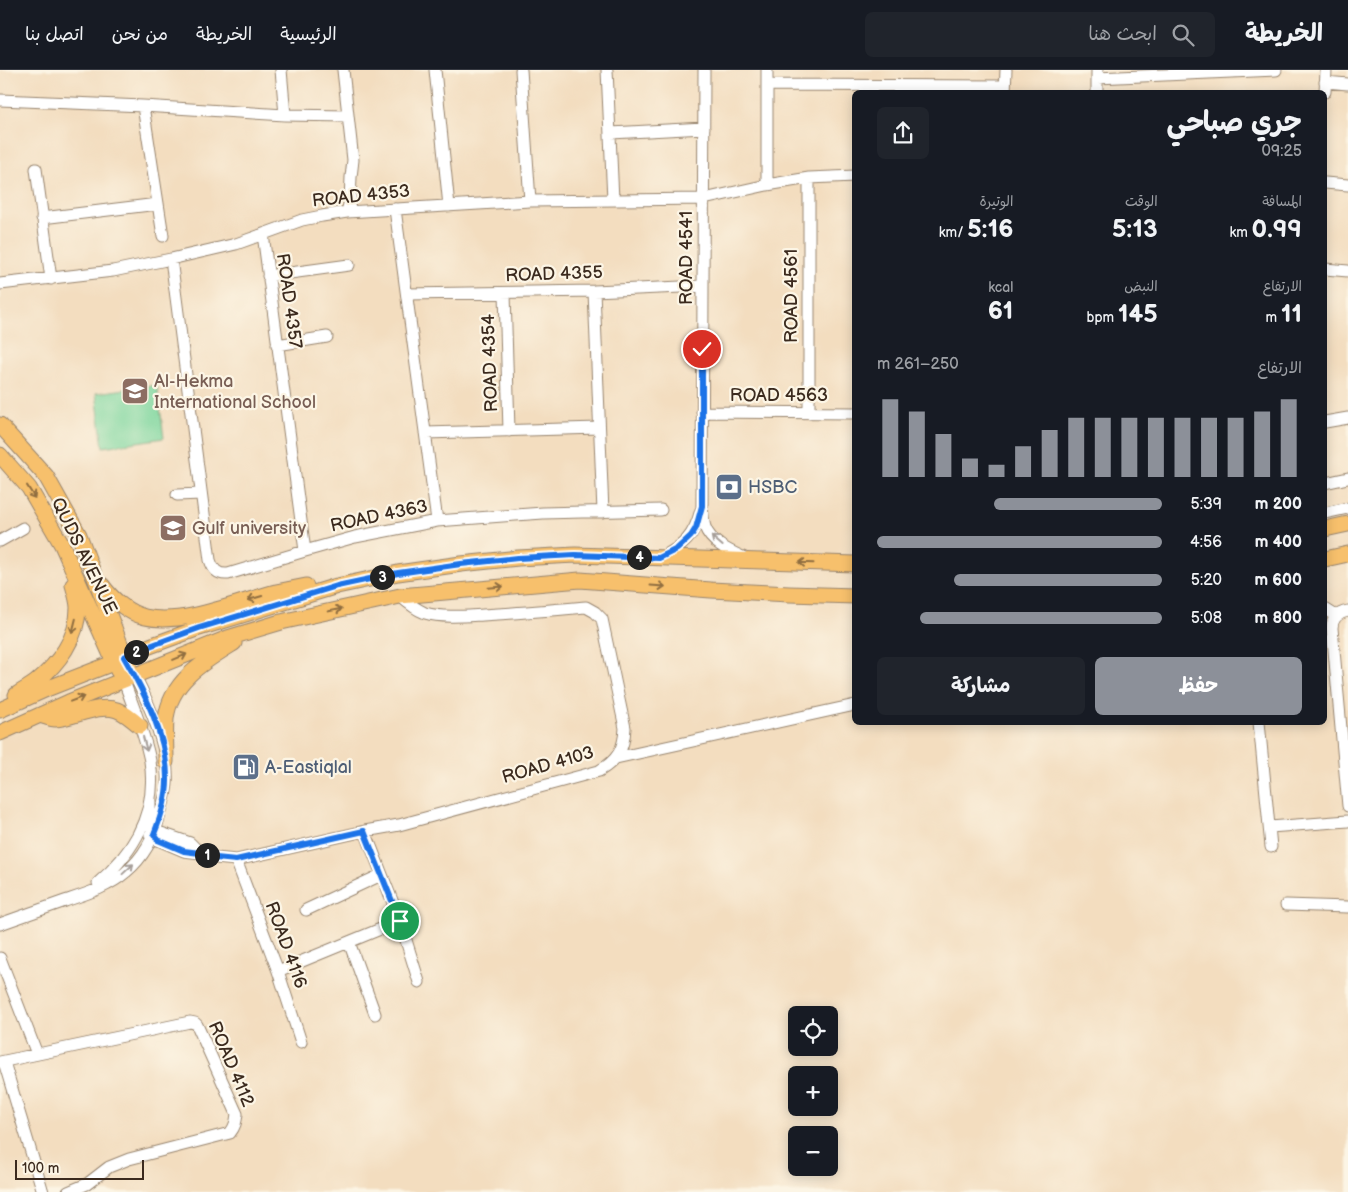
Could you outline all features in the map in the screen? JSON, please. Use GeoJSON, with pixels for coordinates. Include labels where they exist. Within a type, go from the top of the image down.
{"type":"FeatureCollection","features":[{"type":"Feature","properties":{"kind":"main road","name":"QUDS AVENUE"},"geometry":{"type":"LineString","coordinates":[[0,425],[46,476],[80,535],[95,576],[119,660]]}},
{"type":"Feature","properties":{"kind":"main road","name":"QUDS AVENUE"},"geometry":{"type":"LineString","coordinates":[[0,455],[29,488],[62,545],[80,585],[129,678]]}},
{"type":"Feature","properties":{"kind":"main road"},"geometry":{"type":"LineString","coordinates":[[1327,529],[1348,524]]}},
{"type":"Feature","properties":{"kind":"main road"},"geometry":{"type":"LineString","coordinates":[[1,709],[17,694],[50,669],[64,652],[74,630],[78,608],[62,545]]}},
{"type":"Feature","properties":{"kind":"main road"},"geometry":{"type":"LineString","coordinates":[[1327,559],[1348,554]]}},
{"type":"Feature","properties":{"kind":"main road"},"geometry":{"type":"LineString","coordinates":[[1,709],[147,647],[199,628],[337,586],[398,573],[518,558],[575,555],[852,564]]}},
{"type":"Feature","properties":{"kind":"main road"},"geometry":{"type":"LineString","coordinates":[[95,576],[116,601],[133,612],[143,616],[165,619],[196,614],[276,592],[316,584],[337,586]]}},
{"type":"Feature","properties":{"kind":"main road"},"geometry":{"type":"LineString","coordinates":[[0,734],[40,715],[206,646],[252,630],[400,596],[580,580],[711,590],[852,596]]}},
{"type":"Feature","properties":{"kind":"main road"},"geometry":{"type":"LineString","coordinates":[[166,762],[166,717],[175,694],[182,683],[198,666],[252,630]]}},
{"type":"Feature","properties":{"kind":"main road"},"geometry":{"type":"LineString","coordinates":[[40,715],[54,720],[83,712],[110,709],[118,710],[140,726]]}},
{"type":"Feature","properties":{"kind":"street"},"geometry":{"type":"LineString","coordinates":[[281,70],[285,115]]}},
{"type":"Feature","properties":{"kind":"street"},"geometry":{"type":"LineString","coordinates":[[343,70],[353,160],[350,201],[347,212]]}},
{"type":"Feature","properties":{"kind":"street"},"geometry":{"type":"LineString","coordinates":[[435,70],[449,206]]}},
{"type":"Feature","properties":{"kind":"street"},"geometry":{"type":"LineString","coordinates":[[521,70],[530,201]]}},
{"type":"Feature","properties":{"kind":"street"},"geometry":{"type":"LineString","coordinates":[[607,70],[613,200]]}},
{"type":"Feature","properties":{"kind":"street","name":"ROAD 4541"},"geometry":{"type":"LineString","coordinates":[[702,506],[704,70]]}},
{"type":"Feature","properties":{"kind":"street"},"geometry":{"type":"LineString","coordinates":[[767,185],[768,70]]}},
{"type":"Feature","properties":{"kind":"street"},"geometry":{"type":"LineString","coordinates":[[768,85],[1005,89],[1006,70]]}},
{"type":"Feature","properties":{"kind":"street"},"geometry":{"type":"LineString","coordinates":[[1097,90],[1097,74],[1276,70]]}},
{"type":"Feature","properties":{"kind":"street"},"geometry":{"type":"LineString","coordinates":[[1326,70],[1325,87],[1348,84]]}},
{"type":"Feature","properties":{"kind":"street"},"geometry":{"type":"LineString","coordinates":[[0,100],[143,106],[285,115],[348,116]]}},
{"type":"Feature","properties":{"kind":"street"},"geometry":{"type":"LineString","coordinates":[[143,106],[163,236]]}},
{"type":"Feature","properties":{"kind":"street"},"geometry":{"type":"LineString","coordinates":[[610,133],[704,128]]}},
{"type":"Feature","properties":{"kind":"street"},"geometry":{"type":"LineString","coordinates":[[36,169],[50,279]]}},
{"type":"Feature","properties":{"kind":"street"},"geometry":{"type":"LineString","coordinates":[[704,199],[809,178],[852,176]]}},
{"type":"Feature","properties":{"kind":"street","name":"ROAD 4561"},"geometry":{"type":"LineString","coordinates":[[809,178],[809,413]]}},
{"type":"Feature","properties":{"kind":"street"},"geometry":{"type":"LineString","coordinates":[[1327,183],[1348,185]]}},
{"type":"Feature","properties":{"kind":"street","name":"ROAD 4353"},"geometry":{"type":"LineString","coordinates":[[0,284],[113,270],[171,259],[236,244],[302,220],[347,212],[530,201],[704,199]]}},
{"type":"Feature","properties":{"kind":"street"},"geometry":{"type":"LineString","coordinates":[[42,218],[158,204]]}},
{"type":"Feature","properties":{"kind":"street"},"geometry":{"type":"LineString","coordinates":[[395,209],[437,521]]}},
{"type":"Feature","properties":{"kind":"street","name":"ROAD 4357"},"geometry":{"type":"LineString","coordinates":[[263,234],[305,551]]}},
{"type":"Feature","properties":{"kind":"street","name":"ROAD 4363"},"geometry":{"type":"LineString","coordinates":[[171,259],[210,560],[216,572],[228,574],[355,537],[437,521],[543,513],[661,510]]}},
{"type":"Feature","properties":{"kind":"street"},"geometry":{"type":"LineString","coordinates":[[268,276],[349,265]]}},
{"type":"Feature","properties":{"kind":"street"},"geometry":{"type":"LineString","coordinates":[[1327,269],[1348,271]]}},
{"type":"Feature","properties":{"kind":"street","name":"ROAD 4355"},"geometry":{"type":"LineString","coordinates":[[407,294],[594,291],[703,286]]}},
{"type":"Feature","properties":{"kind":"street"},"geometry":{"type":"LineString","coordinates":[[594,291],[603,512]]}},
{"type":"Feature","properties":{"kind":"street","name":"ROAD 4354"},"geometry":{"type":"LineString","coordinates":[[505,293],[509,431]]}},
{"type":"Feature","properties":{"kind":"street"},"geometry":{"type":"LineString","coordinates":[[277,345],[327,337]]}},
{"type":"Feature","properties":{"kind":"street","name":"ROAD 4563"},"geometry":{"type":"LineString","coordinates":[[702,412],[852,413]]}},
{"type":"Feature","properties":{"kind":"street"},"geometry":{"type":"LineString","coordinates":[[1327,422],[1348,418]]}},
{"type":"Feature","properties":{"kind":"street","name":"ROAD 4354"},"geometry":{"type":"LineString","coordinates":[[425,433],[600,428]]}},
{"type":"Feature","properties":{"kind":"street"},"geometry":{"type":"LineString","coordinates":[[1327,478],[1348,478]]}},
{"type":"Feature","properties":{"kind":"street"},"geometry":{"type":"LineString","coordinates":[[1327,483],[1348,478]]}},
{"type":"Feature","properties":{"kind":"street"},"geometry":{"type":"LineString","coordinates":[[177,495],[201,494]]}},
{"type":"Feature","properties":{"kind":"street"},"geometry":{"type":"LineString","coordinates":[[659,558],[677,549],[691,536],[696,528],[702,506]]}},
{"type":"Feature","properties":{"kind":"street"},"geometry":{"type":"LineString","coordinates":[[702,506],[708,533],[720,544],[750,561]]}},
{"type":"Feature","properties":{"kind":"street"},"geometry":{"type":"LineString","coordinates":[[1327,508],[1343,509]]}},
{"type":"Feature","properties":{"kind":"street"},"geometry":{"type":"LineString","coordinates":[[1327,513],[1343,509]]}},
{"type":"Feature","properties":{"kind":"street"},"geometry":{"type":"LineString","coordinates":[[0,541],[23,528]]}},
{"type":"Feature","properties":{"kind":"street","name":"ROAD 4103"},"geometry":{"type":"LineString","coordinates":[[154,834],[161,833],[190,843],[200,853],[216,858],[236,860],[399,825],[599,771],[616,758],[622,749],[625,739],[625,728],[602,619],[595,612],[586,607],[494,614],[441,615],[419,610],[400,596]]}},
{"type":"Feature","properties":{"kind":"street"},"geometry":{"type":"LineString","coordinates":[[1327,610],[1336,616]]}},
{"type":"Feature","properties":{"kind":"street"},"geometry":{"type":"LineString","coordinates":[[1348,611],[1336,616],[1332,624],[1332,680],[1348,806]]}},
{"type":"Feature","properties":{"kind":"street"},"geometry":{"type":"LineString","coordinates":[[1332,680],[1348,671]]}},
{"type":"Feature","properties":{"kind":"street"},"geometry":{"type":"LineString","coordinates":[[129,678],[150,762],[152,778],[150,826],[154,834]]}},
{"type":"Feature","properties":{"kind":"street"},"geometry":{"type":"LineString","coordinates":[[0,924],[101,887],[126,872],[144,853],[154,834],[165,800],[167,782],[166,762],[158,732],[144,694],[129,678]]}},
{"type":"Feature","properties":{"kind":"street"},"geometry":{"type":"LineString","coordinates":[[616,758],[852,706]]}},
{"type":"Feature","properties":{"kind":"street"},"geometry":{"type":"LineString","coordinates":[[1259,725],[1271,846]]}},
{"type":"Feature","properties":{"kind":"street"},"geometry":{"type":"LineString","coordinates":[[86,894],[113,870],[135,842],[144,822],[150,798]]}},
{"type":"Feature","properties":{"kind":"street"},"geometry":{"type":"LineString","coordinates":[[1270,827],[1348,821]]}},
{"type":"Feature","properties":{"kind":"street"},"geometry":{"type":"LineString","coordinates":[[364,831],[400,921],[419,982]]}},
{"type":"Feature","properties":{"kind":"street"},"geometry":{"type":"LineString","coordinates":[[135,842],[154,834]]}},
{"type":"Feature","properties":{"kind":"street","name":"ROAD 4116"},"geometry":{"type":"LineString","coordinates":[[236,860],[278,971],[301,1042]]}},
{"type":"Feature","properties":{"kind":"street"},"geometry":{"type":"LineString","coordinates":[[306,910],[381,875]]}},
{"type":"Feature","properties":{"kind":"street"},"geometry":{"type":"LineString","coordinates":[[1286,905],[1348,907]]}},
{"type":"Feature","properties":{"kind":"street"},"geometry":{"type":"LineString","coordinates":[[278,971],[400,921]]}},
{"type":"Feature","properties":{"kind":"street"},"geometry":{"type":"LineString","coordinates":[[349,942],[375,1014]]}},
{"type":"Feature","properties":{"kind":"street"},"geometry":{"type":"LineString","coordinates":[[0,958],[37,1054]]}},
{"type":"Feature","properties":{"kind":"street","name":"ROAD 4112"},"geometry":{"type":"LineString","coordinates":[[2,1062],[194,1022],[197,1025],[237,1114],[234,1128],[230,1133],[129,1158],[109,1167],[88,1188]]}},
{"type":"Feature","properties":{"kind":"street"},"geometry":{"type":"LineString","coordinates":[[2,1062],[43,1192]]}},
{"type":"Feature","properties":{"kind":"street"},"geometry":{"type":"LineString","coordinates":[[68,1192],[88,1188]]}},
{"type":"Feature","properties":{"kind":"green space"},"geometry":{"type":"Polygon","coordinates":[[[157,385],[164,438],[103,447],[96,393],[157,385]]]}},
{"type":"Feature","properties":{"kind":"place","name":"Al-Hekma International School"},"geometry":{"type":"Point","coordinates":[135,391]}},
{"type":"Feature","properties":{"kind":"place","name":"HSBC"},"geometry":{"type":"Point","coordinates":[729,487]}},
{"type":"Feature","properties":{"kind":"place","name":"Gulf university"},"geometry":{"type":"Point","coordinates":[173,528]}},
{"type":"Feature","properties":{"kind":"place","name":"A-Eastiqlal"},"geometry":{"type":"Point","coordinates":[246,767]}},
{"type":"Feature","properties":{"kind":"route"},"geometry":{"type":"LineString","coordinates":[[400,921],[364,831],[236,860],[184,851],[158,840],[154,834],[165,800],[167,782],[166,762],[158,732],[144,694],[124,657],[199,628],[337,586],[398,573],[518,558],[575,555],[659,558],[677,549],[691,536],[696,528],[702,506],[702,349]]}}]}
